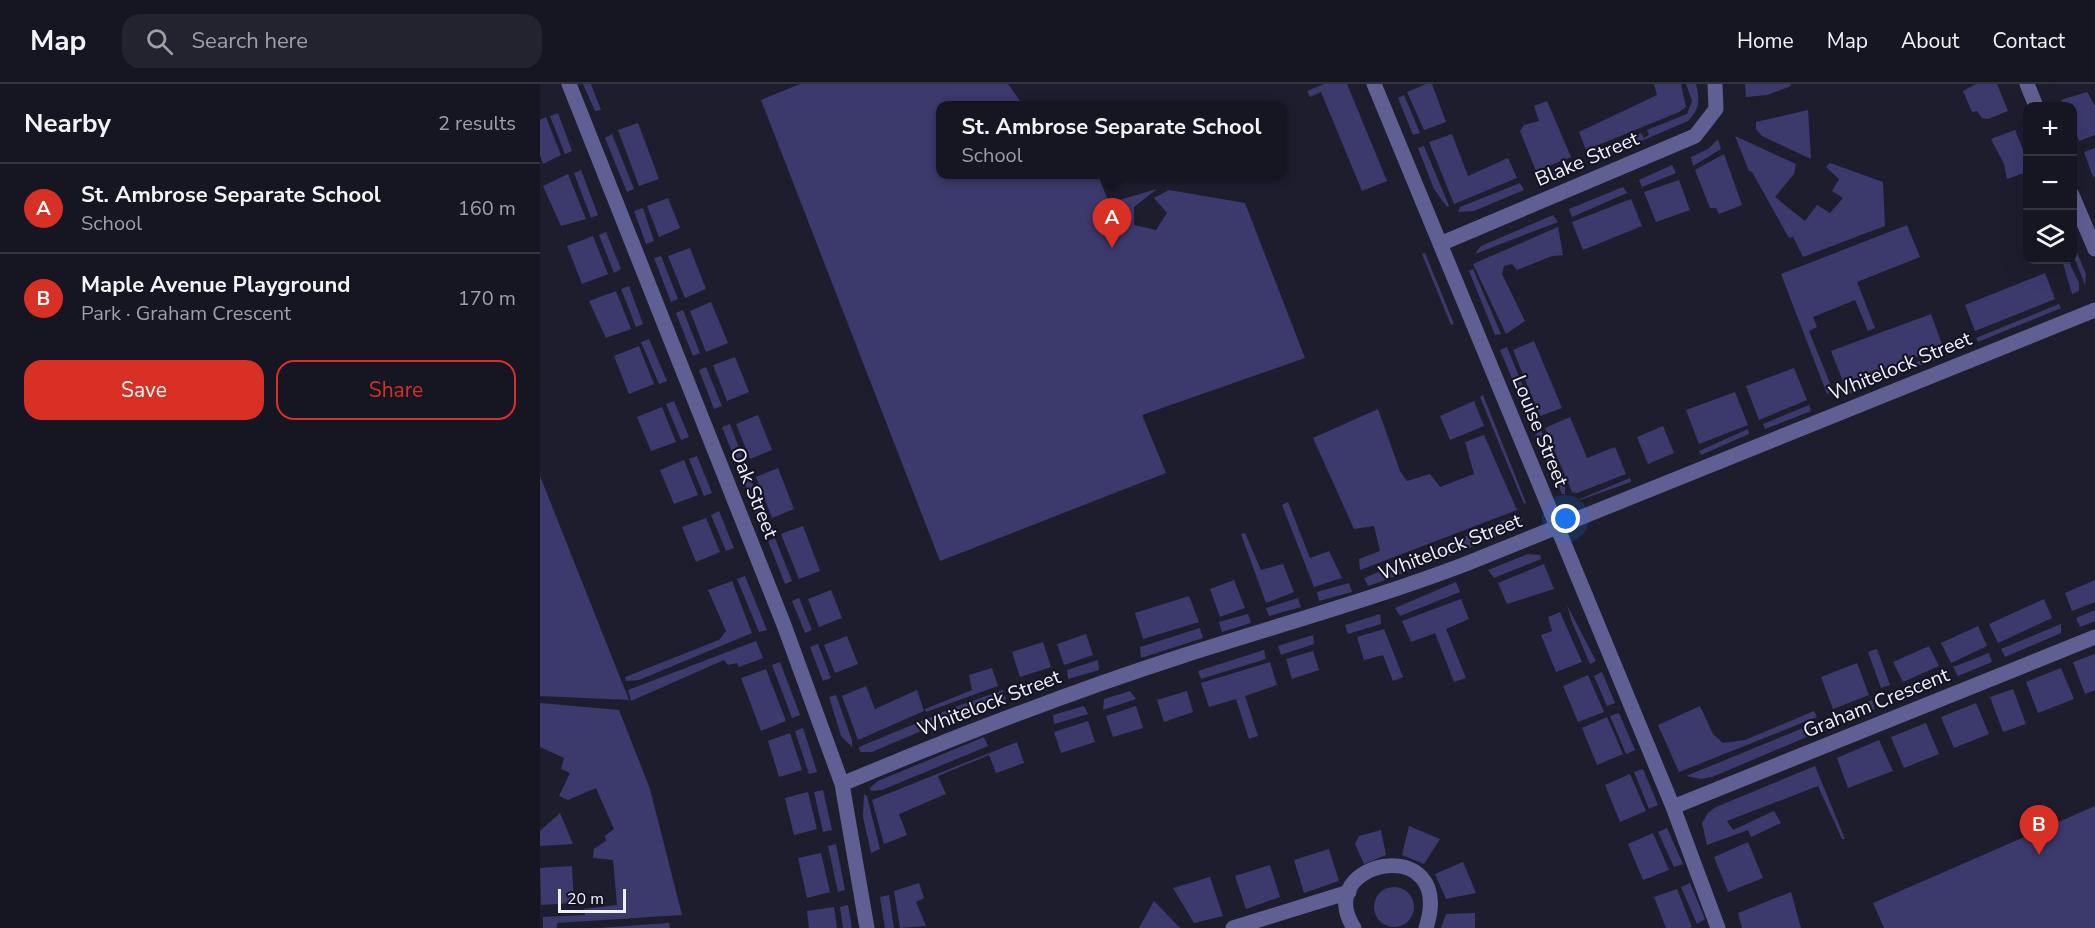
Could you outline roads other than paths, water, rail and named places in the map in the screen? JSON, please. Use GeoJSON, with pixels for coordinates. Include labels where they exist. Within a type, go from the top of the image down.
{"type":"FeatureCollection","features":[{"type":"Feature","properties":{"kind":"street","name":"Oak Street"},"geometry":{"type":"LineString","coordinates":[[569,84],[784,626],[842,784],[867,928]]}},
{"type":"Feature","properties":{"kind":"street","name":"Louise Street"},"geometry":{"type":"LineString","coordinates":[[1374,84],[1673,807],[1718,928]]}},
{"type":"Feature","properties":{"kind":"street","name":"Blake Street"},"geometry":{"type":"LineString","coordinates":[[1440,244],[1695,136],[1716,109],[1715,84]]}},
{"type":"Feature","properties":{"kind":"street"},"geometry":{"type":"LineString","coordinates":[[2027,84],[2034,102]]}},
{"type":"Feature","properties":{"kind":"street"},"geometry":{"type":"LineString","coordinates":[[2077,205],[2095,249]]}},
{"type":"Feature","properties":{"kind":"street","name":"Whitelock Street"},"geometry":{"type":"LineString","coordinates":[[842,784],[1020,711],[1182,656],[1381,596],[1557,528],[2095,309]]}},
{"type":"Feature","properties":{"kind":"street","name":"Graham Crescent"},"geometry":{"type":"LineString","coordinates":[[1673,807],[2095,637]]}},
{"type":"Feature","properties":{"kind":"street"},"geometry":{"type":"LineString","coordinates":[[1354,928],[1346,907],[1349,892],[1360,875],[1372,867],[1390,864],[1405,867],[1417,874],[1427,886],[1431,900],[1431,913],[1426,928]]}},
{"type":"Feature","properties":{"kind":"street"},"geometry":{"type":"LineString","coordinates":[[1233,928],[1349,892]]}},
{"type":"Feature","properties":{"kind":"place","name":"St. Ambrose Separate School"},"geometry":{"type":"Point","coordinates":[1112,248]}},
{"type":"Feature","properties":{"kind":"place","name":"Maple Avenue Playground"},"geometry":{"type":"Point","coordinates":[2039,855]}}]}
